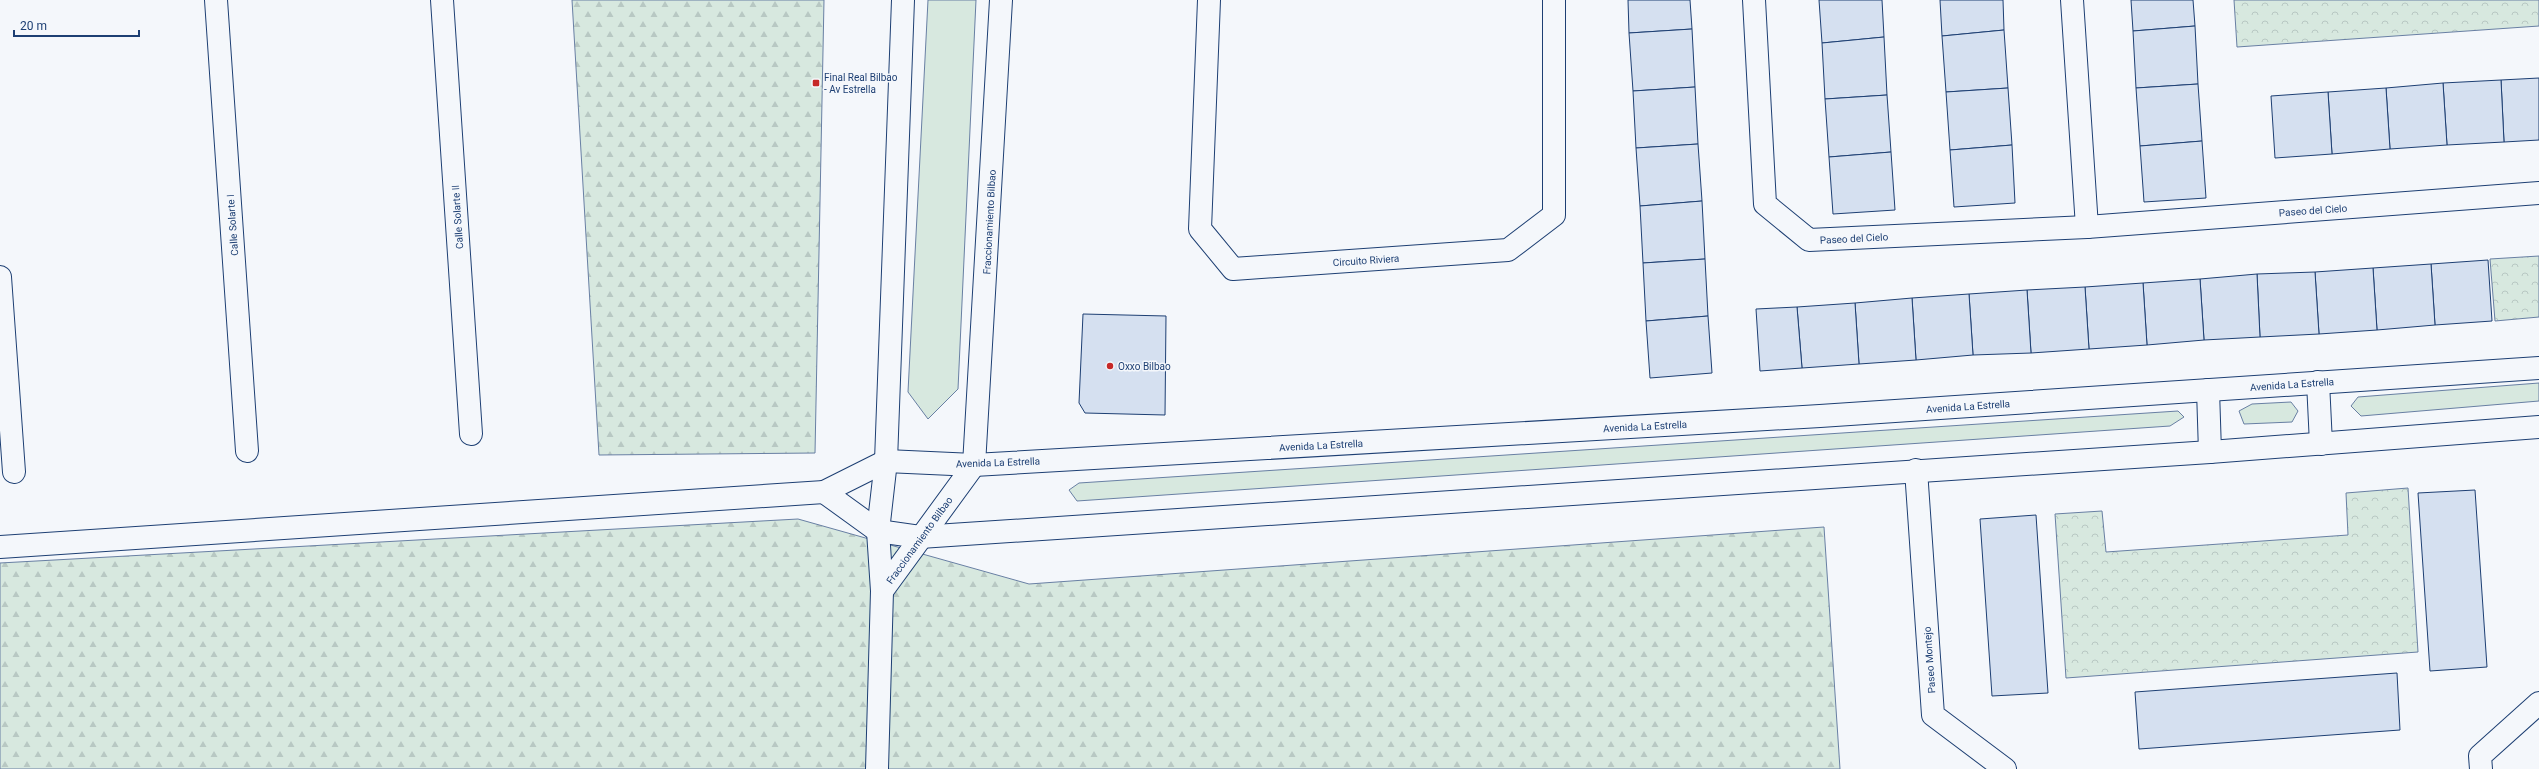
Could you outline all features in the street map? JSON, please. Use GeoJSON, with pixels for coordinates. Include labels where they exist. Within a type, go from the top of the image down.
{"type":"FeatureCollection","features":[{"type":"Feature","properties":{"kind":"street","name":"Calle Solarte I"},"geometry":{"type":"LineString","coordinates":[[216,0],[247,451]]}},
{"type":"Feature","properties":{"kind":"street","name":"Calle Solarte II"},"geometry":{"type":"LineString","coordinates":[[442,0],[471,434]]}},
{"type":"Feature","properties":{"kind":"street","name":"Fraccionamiento Bilbao"},"geometry":{"type":"LineString","coordinates":[[882,591],[878,531],[886,461],[903,0]]}},
{"type":"Feature","properties":{"kind":"street","name":"Fraccionamiento Bilbao"},"geometry":{"type":"LineString","coordinates":[[882,591],[974,465],[1001,0]]}},
{"type":"Feature","properties":{"kind":"street","name":"Circuito Riviera"},"geometry":{"type":"LineString","coordinates":[[1209,0],[1200,229],[1233,269],[1508,250],[1554,215],[1554,0]]}},
{"type":"Feature","properties":{"kind":"street","name":"Paseo del Cielo"},"geometry":{"type":"LineString","coordinates":[[1754,0],[1766,204],[1809,240],[2087,227],[2539,193]]}},
{"type":"Feature","properties":{"kind":"street"},"geometry":{"type":"LineString","coordinates":[[2072,0],[2087,227]]}},
{"type":"Feature","properties":{"kind":"street"},"geometry":{"type":"LineString","coordinates":[[0,277],[14,472]]}},
{"type":"Feature","properties":{"kind":"street","name":"Avenida La Estrella"},"geometry":{"type":"LineString","coordinates":[[824,492],[886,461],[974,465],[1812,417],[2539,368]]}},
{"type":"Feature","properties":{"kind":"street"},"geometry":{"type":"LineString","coordinates":[[2318,382],[2321,444]]}},
{"type":"Feature","properties":{"kind":"street"},"geometry":{"type":"LineString","coordinates":[[2208,390],[2210,452]]}},
{"type":"Feature","properties":{"kind":"street"},"geometry":{"type":"LineString","coordinates":[[0,547],[824,492],[878,531],[920,537],[1916,470],[2210,452],[2539,427]]}},
{"type":"Feature","properties":{"kind":"street","name":"Paseo Montejo"},"geometry":{"type":"LineString","coordinates":[[1916,470],[1933,715],[2005,769]]}},
{"type":"Feature","properties":{"kind":"street"},"geometry":{"type":"LineString","coordinates":[[877,769],[882,591]]}},
{"type":"Feature","properties":{"kind":"street"},"geometry":{"type":"LineString","coordinates":[[2481,769],[2480,756],[2539,703]]}},
{"type":"Feature","properties":{"kind":"green space"},"geometry":{"type":"Polygon","coordinates":[[[572,0],[824,0],[815,453],[599,455],[572,0]]]}},
{"type":"Feature","properties":{"kind":"green space"},"geometry":{"type":"Polygon","coordinates":[[[928,0],[976,0],[958,389],[928,419],[908,392],[928,0]]]}},
{"type":"Feature","properties":{"kind":"green space"},"geometry":{"type":"Polygon","coordinates":[[[2234,0],[2539,0],[2539,26],[2237,47],[2234,0]]]}},
{"type":"Feature","properties":{"kind":"green space"},"geometry":{"type":"Polygon","coordinates":[[[2539,256],[2539,317],[2495,321],[2490,259],[2539,256]]]}},
{"type":"Feature","properties":{"kind":"green space"},"geometry":{"type":"Polygon","coordinates":[[[2539,383],[2539,401],[2361,416],[2351,406],[2358,397],[2539,383]]]}},
{"type":"Feature","properties":{"kind":"green space"},"geometry":{"type":"Polygon","coordinates":[[[2291,402],[2298,411],[2292,422],[2244,424],[2239,411],[2252,404],[2291,402]]]}},
{"type":"Feature","properties":{"kind":"green space"},"geometry":{"type":"Polygon","coordinates":[[[2178,411],[2184,417],[2170,426],[1077,501],[1069,490],[1079,483],[2178,411]]]}},
{"type":"Feature","properties":{"kind":"green space"},"geometry":{"type":"Polygon","coordinates":[[[2408,488],[2418,652],[2066,678],[2055,514],[2102,511],[2106,552],[2348,535],[2346,493],[2408,488]]]}},
{"type":"Feature","properties":{"kind":"green space"},"geometry":{"type":"Polygon","coordinates":[[[798,519],[1029,584],[1824,527],[1840,769],[0,769],[0,563],[798,519]]]}},
{"type":"Feature","properties":{"kind":"building"},"geometry":{"type":"Polygon","coordinates":[[[1628,0],[1690,0],[1692,29],[1629,33],[1628,0]]]}},
{"type":"Feature","properties":{"kind":"building"},"geometry":{"type":"Polygon","coordinates":[[[1819,0],[1882,0],[1884,37],[1822,43],[1819,0]]]}},
{"type":"Feature","properties":{"kind":"building"},"geometry":{"type":"Polygon","coordinates":[[[1940,0],[2003,0],[2004,30],[1942,36],[1940,0]]]}},
{"type":"Feature","properties":{"kind":"building"},"geometry":{"type":"Polygon","coordinates":[[[2131,0],[2193,0],[2195,26],[2133,31],[2131,0]]]}},
{"type":"Feature","properties":{"kind":"building"},"geometry":{"type":"Polygon","coordinates":[[[2195,26],[2198,84],[2136,88],[2133,31],[2195,26]]]}},
{"type":"Feature","properties":{"kind":"building"},"geometry":{"type":"Polygon","coordinates":[[[1692,29],[1695,87],[1633,91],[1629,33],[1692,29]]]}},
{"type":"Feature","properties":{"kind":"building"},"geometry":{"type":"Polygon","coordinates":[[[2004,30],[2008,88],[1946,92],[1942,36],[2004,30]]]}},
{"type":"Feature","properties":{"kind":"building"},"geometry":{"type":"Polygon","coordinates":[[[1884,37],[1887,95],[1825,99],[1822,43],[1884,37]]]}},
{"type":"Feature","properties":{"kind":"building"},"geometry":{"type":"Polygon","coordinates":[[[2539,78],[2539,140],[2504,142],[2501,80],[2539,78]]]}},
{"type":"Feature","properties":{"kind":"building"},"geometry":{"type":"Polygon","coordinates":[[[2501,80],[2504,142],[2447,145],[2443,83],[2501,80]]]}},
{"type":"Feature","properties":{"kind":"building"},"geometry":{"type":"Polygon","coordinates":[[[2443,83],[2447,145],[2390,149],[2386,88],[2443,83]]]}},
{"type":"Feature","properties":{"kind":"building"},"geometry":{"type":"Polygon","coordinates":[[[2198,84],[2202,141],[2140,146],[2136,88],[2198,84]]]}},
{"type":"Feature","properties":{"kind":"building"},"geometry":{"type":"Polygon","coordinates":[[[1695,87],[1698,144],[1636,148],[1633,91],[1695,87]]]}},
{"type":"Feature","properties":{"kind":"building"},"geometry":{"type":"Polygon","coordinates":[[[2008,88],[2012,145],[1950,150],[1946,92],[2008,88]]]}},
{"type":"Feature","properties":{"kind":"building"},"geometry":{"type":"Polygon","coordinates":[[[2386,88],[2390,149],[2332,154],[2328,92],[2386,88]]]}},
{"type":"Feature","properties":{"kind":"building"},"geometry":{"type":"Polygon","coordinates":[[[2328,92],[2332,154],[2275,158],[2271,96],[2328,92]]]}},
{"type":"Feature","properties":{"kind":"building"},"geometry":{"type":"Polygon","coordinates":[[[1887,95],[1891,152],[1829,157],[1825,99],[1887,95]]]}},
{"type":"Feature","properties":{"kind":"building"},"geometry":{"type":"Polygon","coordinates":[[[2202,141],[2206,198],[2144,202],[2140,146],[2202,141]]]}},
{"type":"Feature","properties":{"kind":"building"},"geometry":{"type":"Polygon","coordinates":[[[1698,144],[1702,201],[1640,206],[1636,148],[1698,144]]]}},
{"type":"Feature","properties":{"kind":"building"},"geometry":{"type":"Polygon","coordinates":[[[2012,145],[2015,203],[1954,207],[1950,150],[2012,145]]]}},
{"type":"Feature","properties":{"kind":"building"},"geometry":{"type":"Polygon","coordinates":[[[1891,152],[1895,210],[1833,214],[1829,157],[1891,152]]]}},
{"type":"Feature","properties":{"kind":"building"},"geometry":{"type":"Polygon","coordinates":[[[1702,201],[1705,259],[1643,263],[1640,206],[1702,201]]]}},
{"type":"Feature","properties":{"kind":"building"},"geometry":{"type":"Polygon","coordinates":[[[1705,259],[1708,316],[1646,321],[1643,263],[1705,259]]]}},
{"type":"Feature","properties":{"kind":"building"},"geometry":{"type":"Polygon","coordinates":[[[2488,260],[2492,321],[2435,325],[2431,264],[2488,260]]]}},
{"type":"Feature","properties":{"kind":"building"},"geometry":{"type":"Polygon","coordinates":[[[2431,264],[2435,325],[2377,330],[2373,268],[2431,264]]]}},
{"type":"Feature","properties":{"kind":"building"},"geometry":{"type":"Polygon","coordinates":[[[2373,268],[2377,330],[2319,334],[2315,272],[2373,268]]]}},
{"type":"Feature","properties":{"kind":"building"},"geometry":{"type":"Polygon","coordinates":[[[2315,272],[2319,334],[2260,337],[2257,274],[2315,272]]]}},
{"type":"Feature","properties":{"kind":"building"},"geometry":{"type":"Polygon","coordinates":[[[2257,274],[2260,337],[2204,340],[2200,279],[2257,274]]]}},
{"type":"Feature","properties":{"kind":"building"},"geometry":{"type":"Polygon","coordinates":[[[2200,279],[2204,340],[2147,345],[2143,283],[2200,279]]]}},
{"type":"Feature","properties":{"kind":"building"},"geometry":{"type":"Polygon","coordinates":[[[2143,283],[2147,345],[2089,349],[2085,287],[2143,283]]]}},
{"type":"Feature","properties":{"kind":"building"},"geometry":{"type":"Polygon","coordinates":[[[2085,287],[2089,349],[2031,353],[2027,290],[2085,287]]]}},
{"type":"Feature","properties":{"kind":"building"},"geometry":{"type":"Polygon","coordinates":[[[2027,290],[2031,353],[1973,355],[1969,294],[2027,290]]]}},
{"type":"Feature","properties":{"kind":"building"},"geometry":{"type":"Polygon","coordinates":[[[1969,294],[1973,355],[1916,360],[1912,298],[1969,294]]]}},
{"type":"Feature","properties":{"kind":"building"},"geometry":{"type":"Polygon","coordinates":[[[1912,298],[1916,360],[1859,364],[1855,303],[1912,298]]]}},
{"type":"Feature","properties":{"kind":"building"},"geometry":{"type":"Polygon","coordinates":[[[1855,303],[1859,364],[1802,368],[1797,307],[1855,303]]]}},
{"type":"Feature","properties":{"kind":"building"},"geometry":{"type":"Polygon","coordinates":[[[1797,307],[1802,368],[1760,371],[1756,309],[1797,307]]]}},
{"type":"Feature","properties":{"kind":"building"},"geometry":{"type":"Polygon","coordinates":[[[1083,314],[1166,316],[1165,415],[1085,413],[1079,403],[1083,314]]]}},
{"type":"Feature","properties":{"kind":"building"},"geometry":{"type":"Polygon","coordinates":[[[1708,316],[1712,373],[1650,378],[1646,321],[1708,316]]]}},
{"type":"Feature","properties":{"kind":"building"},"geometry":{"type":"Polygon","coordinates":[[[2475,490],[2487,667],[2430,671],[2418,493],[2475,490]]]}},
{"type":"Feature","properties":{"kind":"building"},"geometry":{"type":"Polygon","coordinates":[[[2036,515],[2048,693],[1992,696],[1980,519],[2036,515]]]}},
{"type":"Feature","properties":{"kind":"building"},"geometry":{"type":"Polygon","coordinates":[[[2397,673],[2400,730],[2139,749],[2135,692],[2397,673]]]}},
{"type":"Feature","properties":{"kind":"place","name":"Final Real Bilbao - Av Estrella"},"geometry":{"type":"Point","coordinates":[816,83]}},
{"type":"Feature","properties":{"kind":"place","name":"Oxxo Bilbao"},"geometry":{"type":"Point","coordinates":[1110,366]}}]}
